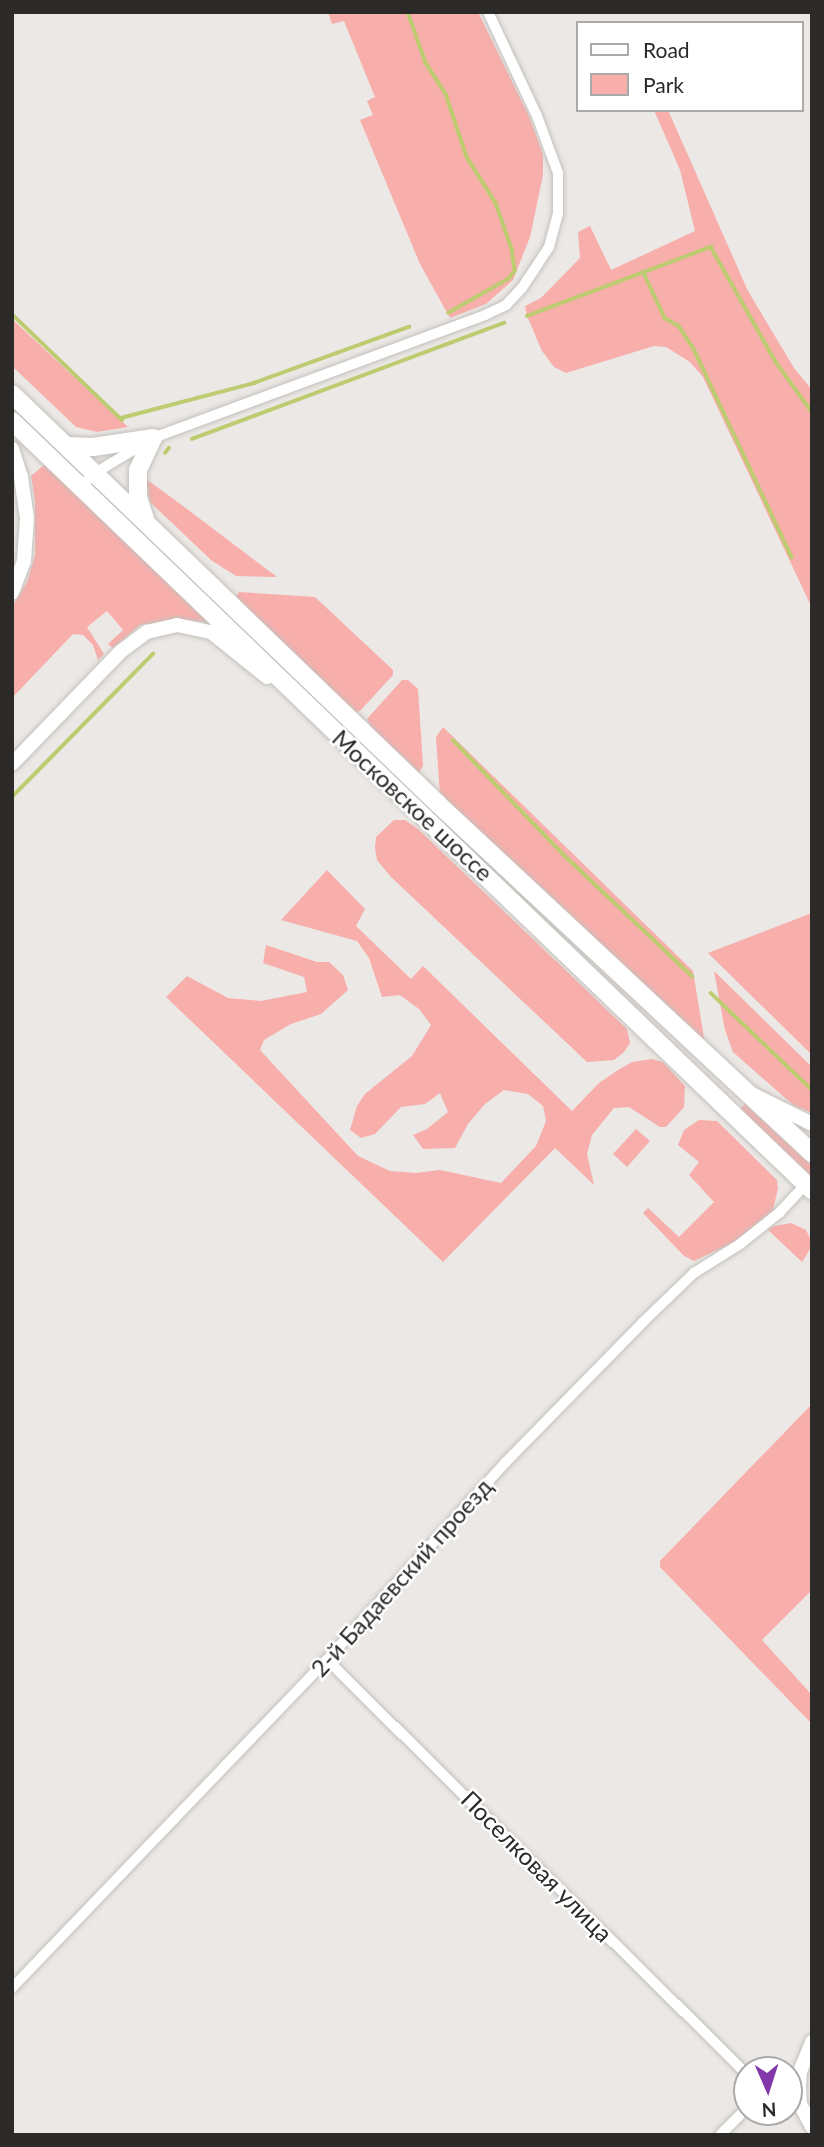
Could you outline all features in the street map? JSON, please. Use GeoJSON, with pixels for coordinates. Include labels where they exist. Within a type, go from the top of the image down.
{"type":"FeatureCollection","features":[{"type":"Feature","properties":{"kind":"highway","name":"Московское шоссе"},"geometry":{"type":"LineString","coordinates":[[12,394],[145,519],[437,803],[812,1153]]}},
{"type":"Feature","properties":{"kind":"highway","name":"Московское шоссе"},"geometry":{"type":"LineString","coordinates":[[12,421],[309,707],[502,888],[809,1187]]}},
{"type":"Feature","properties":{"kind":"highway"},"geometry":{"type":"LineString","coordinates":[[67,446],[93,447],[153,438]]}},
{"type":"Feature","properties":{"kind":"highway"},"geometry":{"type":"LineString","coordinates":[[145,519],[138,498],[138,470],[153,438]]}},
{"type":"Feature","properties":{"kind":"street"},"geometry":{"type":"LineString","coordinates":[[80,487],[95,473],[153,438],[485,315],[506,305],[522,288],[550,247],[558,214],[558,173],[537,116],[488,12]]}},
{"type":"Feature","properties":{"kind":"street"},"geometry":{"type":"LineString","coordinates":[[12,449],[21,477],[26,539],[24,561],[12,593]]}},
{"type":"Feature","properties":{"kind":"street"},"geometry":{"type":"LineString","coordinates":[[12,764],[127,646],[147,632],[161,628],[177,625],[211,632],[309,707]]}},
{"type":"Feature","properties":{"kind":"street"},"geometry":{"type":"LineString","coordinates":[[748,1094],[761,1097],[812,1124]]}},
{"type":"Feature","properties":{"kind":"street","name":"2-й Бадаевский проезд"},"geometry":{"type":"LineString","coordinates":[[12,1988],[327,1660],[506,1462],[643,1322],[694,1273],[740,1244],[809,1187]]}},
{"type":"Feature","properties":{"kind":"street","name":"Поселковая улица"},"geometry":{"type":"LineString","coordinates":[[327,1660],[733,2060]]}},
{"type":"Feature","properties":{"kind":"street"},"geometry":{"type":"LineString","coordinates":[[803,2059],[812,2042]]}},
{"type":"Feature","properties":{"kind":"street"},"geometry":{"type":"LineString","coordinates":[[803,2110],[812,2127]]}},
{"type":"Feature","properties":{"kind":"street"},"geometry":{"type":"LineString","coordinates":[[720,2135],[733,2122]]}},
{"type":"Feature","properties":{"kind":"green space"},"geometry":{"type":"Polygon","coordinates":[[[328,12],[478,12],[529,116],[543,154],[543,175],[530,237],[513,280],[486,304],[450,318],[420,264],[360,120],[373,115],[367,101],[375,97],[344,21],[332,24],[328,12]]]}},
{"type":"Feature","properties":{"kind":"green space"},"geometry":{"type":"Polygon","coordinates":[[[655,112],[669,112],[748,291],[794,368],[812,390],[812,608],[703,377],[690,362],[666,347],[654,346],[566,373],[554,367],[542,351],[527,316],[525,306],[541,298],[580,258],[578,232],[590,226],[611,270],[695,231],[680,170],[655,112]]]}},
{"type":"Feature","properties":{"kind":"green space"},"geometry":{"type":"Polygon","coordinates":[[[12,319],[128,427],[97,432],[76,427],[12,366],[12,319]]]}},
{"type":"Feature","properties":{"kind":"green space"},"geometry":{"type":"Polygon","coordinates":[[[45,464],[209,622],[177,619],[140,625],[113,648],[108,644],[123,630],[107,611],[87,627],[104,654],[98,660],[93,645],[83,635],[73,634],[12,698],[12,607],[27,582],[35,555],[35,501],[31,476],[45,464]]]}},
{"type":"Feature","properties":{"kind":"green space"},"geometry":{"type":"Polygon","coordinates":[[[146,479],[277,577],[236,576],[211,560],[150,502],[146,479]]]}},
{"type":"Feature","properties":{"kind":"green space"},"geometry":{"type":"Polygon","coordinates":[[[239,592],[315,597],[393,670],[393,675],[360,711],[351,713],[236,597],[239,592]]]}},
{"type":"Feature","properties":{"kind":"green space"},"geometry":{"type":"Polygon","coordinates":[[[402,680],[408,680],[418,689],[423,766],[419,772],[414,771],[372,728],[367,719],[402,680]]]}},
{"type":"Feature","properties":{"kind":"green space"},"geometry":{"type":"Polygon","coordinates":[[[443,727],[693,971],[704,1038],[701,1040],[440,796],[436,737],[443,727]]]}},
{"type":"Feature","properties":{"kind":"green space"},"geometry":{"type":"Polygon","coordinates":[[[394,820],[405,820],[418,829],[627,1029],[630,1043],[624,1052],[614,1060],[587,1062],[390,876],[377,860],[375,848],[376,837],[394,820]]]}},
{"type":"Feature","properties":{"kind":"green space"},"geometry":{"type":"Polygon","coordinates":[[[327,870],[365,909],[356,926],[411,979],[423,966],[572,1111],[599,1083],[618,1070],[632,1062],[652,1059],[663,1062],[685,1086],[684,1107],[666,1127],[660,1127],[629,1107],[614,1108],[592,1135],[587,1154],[594,1185],[555,1148],[443,1262],[166,997],[187,976],[228,998],[261,1001],[307,992],[304,977],[263,963],[266,945],[317,962],[329,962],[343,975],[348,990],[321,1014],[291,1024],[264,1040],[260,1050],[358,1156],[390,1171],[416,1173],[440,1170],[501,1183],[536,1146],[546,1121],[543,1106],[528,1094],[504,1090],[485,1104],[468,1124],[455,1148],[423,1149],[413,1135],[427,1129],[448,1112],[440,1093],[425,1104],[401,1107],[375,1134],[361,1138],[350,1130],[357,1106],[365,1094],[412,1056],[431,1025],[419,1009],[400,995],[382,997],[369,958],[357,941],[281,920],[327,870]]]}},
{"type":"Feature","properties":{"kind":"green space"},"geometry":{"type":"Polygon","coordinates":[[[812,913],[812,1055],[708,953],[812,913]]]}},
{"type":"Feature","properties":{"kind":"green space"},"geometry":{"type":"Polygon","coordinates":[[[714,971],[812,1067],[812,1113],[793,1105],[733,1052],[725,1030],[714,971]]]}},
{"type":"Feature","properties":{"kind":"green space"},"geometry":{"type":"Polygon","coordinates":[[[745,1104],[812,1166],[812,1179],[740,1109],[745,1104]]]}},
{"type":"Feature","properties":{"kind":"green space"},"geometry":{"type":"Polygon","coordinates":[[[699,1120],[717,1121],[777,1180],[778,1188],[773,1210],[736,1241],[694,1261],[684,1256],[643,1213],[648,1208],[679,1237],[714,1202],[689,1175],[699,1162],[678,1145],[684,1130],[699,1120]]]}},
{"type":"Feature","properties":{"kind":"green space"},"geometry":{"type":"Polygon","coordinates":[[[636,1129],[650,1141],[627,1167],[613,1154],[636,1129]]]}},
{"type":"Feature","properties":{"kind":"green space"},"geometry":{"type":"Polygon","coordinates":[[[791,1223],[806,1230],[810,1238],[810,1249],[802,1262],[768,1230],[791,1223]]]}},
{"type":"Feature","properties":{"kind":"green space"},"geometry":{"type":"Polygon","coordinates":[[[812,1404],[812,1590],[762,1640],[812,1695],[812,1724],[660,1567],[660,1561],[812,1404]]]}},
{"type":"Feature","properties":{"kind":"waterway"},"geometry":{"type":"LineString","coordinates":[[408,12],[426,63],[446,94],[467,157],[496,203],[512,249],[515,271],[509,279],[449,313]]}},
{"type":"Feature","properties":{"kind":"waterway"},"geometry":{"type":"LineString","coordinates":[[527,316],[711,247],[776,362],[812,412]]}},
{"type":"Feature","properties":{"kind":"waterway"},"geometry":{"type":"LineString","coordinates":[[644,273],[665,318],[679,326],[694,349],[792,557]]}},
{"type":"Feature","properties":{"kind":"waterway"},"geometry":{"type":"LineString","coordinates":[[12,314],[122,420]]}},
{"type":"Feature","properties":{"kind":"waterway"},"geometry":{"type":"LineString","coordinates":[[192,439],[504,323]]}},
{"type":"Feature","properties":{"kind":"waterway"},"geometry":{"type":"LineString","coordinates":[[121,418],[254,383],[409,327]]}},
{"type":"Feature","properties":{"kind":"waterway"},"geometry":{"type":"LineString","coordinates":[[165,453],[169,448]]}},
{"type":"Feature","properties":{"kind":"waterway"},"geometry":{"type":"LineString","coordinates":[[12,797],[153,654]]}},
{"type":"Feature","properties":{"kind":"waterway"},"geometry":{"type":"LineString","coordinates":[[453,740],[563,854],[692,976]]}},
{"type":"Feature","properties":{"kind":"waterway"},"geometry":{"type":"LineString","coordinates":[[711,993],[812,1090]]}}]}
